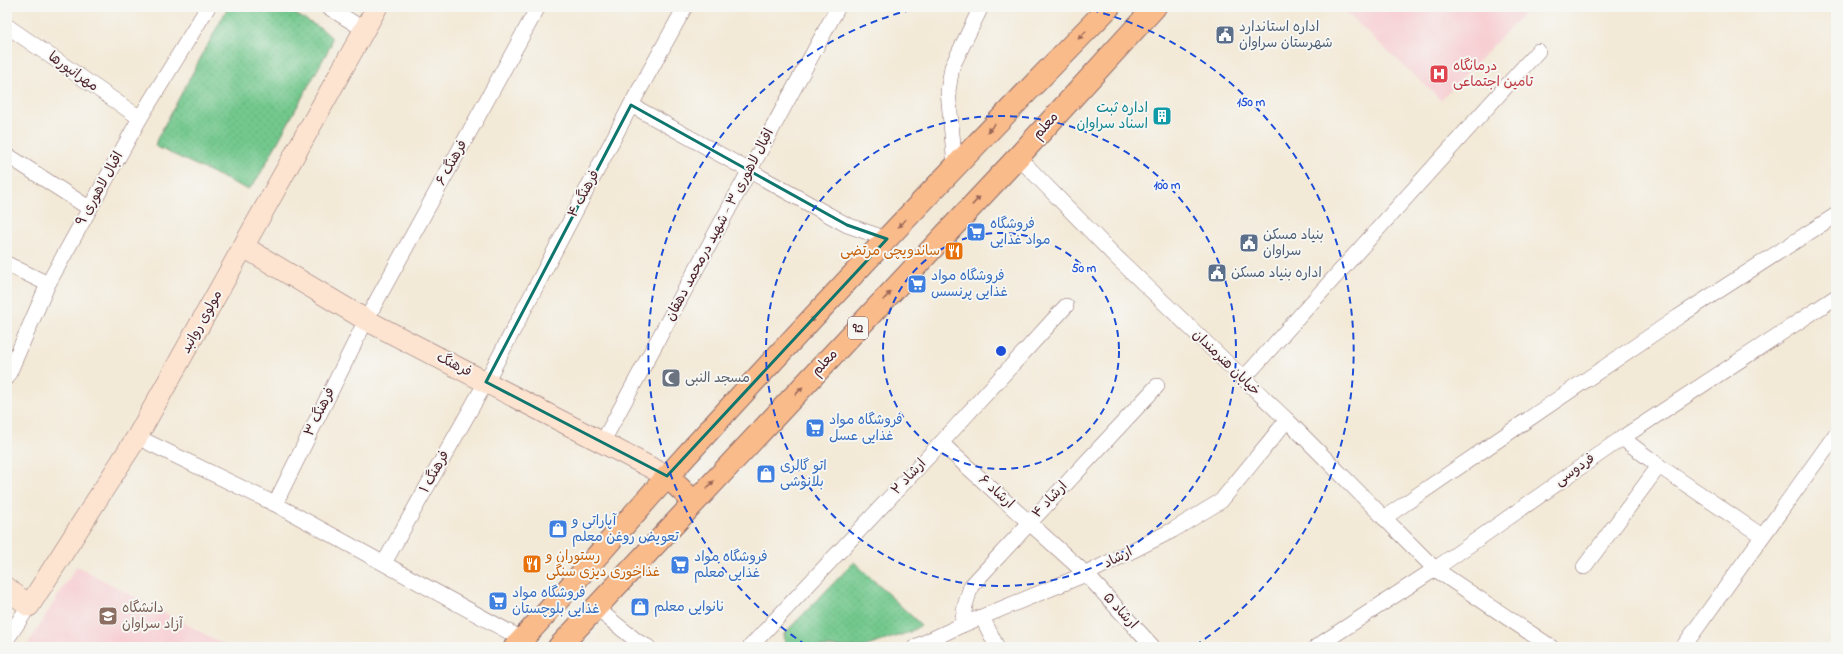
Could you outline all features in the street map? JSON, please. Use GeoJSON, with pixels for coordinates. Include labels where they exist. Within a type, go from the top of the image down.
{"type":"FeatureCollection","features":[{"type":"Feature","properties":{"kind":"main road"},"geometry":{"type":"LineString","coordinates":[[518,643],[667,476],[887,239],[955,166],[1109,7]]}},
{"type":"Feature","properties":{"kind":"main road","name":"معلم"},"geometry":{"type":"LineString","coordinates":[[559,647],[1018,156],[1155,7]]}},
{"type":"Feature","properties":{"kind":"main road"},"geometry":{"type":"LineString","coordinates":[[667,476],[694,502]]}},
{"type":"Feature","properties":{"kind":"street","name":"اقبال لاهوری ۹"},"geometry":{"type":"LineString","coordinates":[[7,378],[48,284],[89,208],[140,118],[208,7]]}},
{"type":"Feature","properties":{"kind":"street"},"geometry":{"type":"LineString","coordinates":[[328,7],[365,30]]}},
{"type":"Feature","properties":{"kind":"street","name":"مولوی روانبد"},"geometry":{"type":"LineString","coordinates":[[29,606],[137,437],[377,7]]}},
{"type":"Feature","properties":{"kind":"street","name":"فرهنگ ۶"},"geometry":{"type":"LineString","coordinates":[[366,320],[538,7]]}},
{"type":"Feature","properties":{"kind":"street","name":"فرهنگ ۴"},"geometry":{"type":"LineString","coordinates":[[486,382],[631,105],[685,7]]}},
{"type":"Feature","properties":{"kind":"street","name":"اقبال لاهوری ۳ - شهید درمحمد دهقان"},"geometry":{"type":"LineString","coordinates":[[602,443],[838,7]]}},
{"type":"Feature","properties":{"kind":"street"},"geometry":{"type":"LineString","coordinates":[[955,166],[948,91],[952,67],[981,7]]}},
{"type":"Feature","properties":{"kind":"street","name":"مهرانپورها"},"geometry":{"type":"LineString","coordinates":[[7,26],[140,118]]}},
{"type":"Feature","properties":{"kind":"street"},"geometry":{"type":"LineString","coordinates":[[1243,379],[1538,51]]}},
{"type":"Feature","properties":{"kind":"street"},"geometry":{"type":"LineString","coordinates":[[631,105],[847,225],[887,239]]}},
{"type":"Feature","properties":{"kind":"street"},"geometry":{"type":"LineString","coordinates":[[7,155],[89,208]]}},
{"type":"Feature","properties":{"kind":"street","name":"خیابان هنرمندان"},"geometry":{"type":"LineString","coordinates":[[1018,156],[1115,256],[1287,420],[1435,569],[1551,647]]}},
{"type":"Feature","properties":{"kind":"street"},"geometry":{"type":"LineString","coordinates":[[1384,518],[1678,317],[1836,215]]}},
{"type":"Feature","properties":{"kind":"street","name":"فرهنگ"},"geometry":{"type":"LineString","coordinates":[[244,247],[366,320],[667,476]]}},
{"type":"Feature","properties":{"kind":"street"},"geometry":{"type":"LineString","coordinates":[[7,264],[48,284]]}},
{"type":"Feature","properties":{"kind":"street","name":"فردوسی"},"geometry":{"type":"LineString","coordinates":[[1317,647],[1435,569],[1622,438],[1836,297]]}},
{"type":"Feature","properties":{"kind":"street","name":"ارشاد ۲"},"geometry":{"type":"LineString","coordinates":[[750,647],[941,443],[1066,306]]}},
{"type":"Feature","properties":{"kind":"street","name":"فرهنگ ۳"},"geometry":{"type":"LineString","coordinates":[[274,504],[366,320]]}},
{"type":"Feature","properties":{"kind":"street","name":"فرهنگ ۱"},"geometry":{"type":"LineString","coordinates":[[384,563],[486,382]]}},
{"type":"Feature","properties":{"kind":"street","name":"ارشاد ۴"},"geometry":{"type":"LineString","coordinates":[[962,625],[965,606],[972,586],[1029,522],[1157,386]]}},
{"type":"Feature","properties":{"kind":"street","name":"ارشاد"},"geometry":{"type":"LineString","coordinates":[[915,647],[962,625],[1086,574],[1173,530],[1221,501],[1287,420]]}},
{"type":"Feature","properties":{"kind":"street"},"geometry":{"type":"LineString","coordinates":[[1683,647],[1836,434]]}},
{"type":"Feature","properties":{"kind":"street"},"geometry":{"type":"LineString","coordinates":[[137,437],[274,504],[384,563],[518,643]]}},
{"type":"Feature","properties":{"kind":"street"},"geometry":{"type":"LineString","coordinates":[[1622,438],[1659,466],[1762,536]]}},
{"type":"Feature","properties":{"kind":"street","name":"ارشاد ۶"},"geometry":{"type":"LineString","coordinates":[[941,443],[1086,574]]}},
{"type":"Feature","properties":{"kind":"street"},"geometry":{"type":"LineString","coordinates":[[1584,567],[1659,466]]}},
{"type":"Feature","properties":{"kind":"street","name":"ارشاد ۵"},"geometry":{"type":"LineString","coordinates":[[1086,574],[1153,647]]}},
{"type":"Feature","properties":{"kind":"street"},"geometry":{"type":"LineString","coordinates":[[7,588],[29,606],[7,640]]}},
{"type":"Feature","properties":{"kind":"street"},"geometry":{"type":"LineString","coordinates":[[596,608],[638,642],[648,647]]}},
{"type":"Feature","properties":{"kind":"street"},"geometry":{"type":"LineString","coordinates":[[982,617],[997,647]]}},
{"type":"Feature","properties":{"kind":"highlighted area"},"geometry":{"type":"Polygon","coordinates":[[[631,105],[847,225],[887,239],[667,476],[486,382],[631,105]]]}},
{"type":"Feature","properties":{"kind":"shaded area","name":"درمانگاه تامین اجتماعی"},"geometry":{"type":"Polygon","coordinates":[[[1340,7],[1530,7],[1441,100],[1340,7]]]}},
{"type":"Feature","properties":{"kind":"shaded area","name":"دانشگاه آزاد سراوان"},"geometry":{"type":"Polygon","coordinates":[[[77,566],[99,578],[229,647],[26,647],[77,566]]]}},
{"type":"Feature","properties":{"kind":"green space"},"geometry":{"type":"Polygon","coordinates":[[[228,7],[283,7],[322,29],[331,37],[331,45],[259,176],[251,187],[247,189],[155,146],[157,139],[228,7]]]}},
{"type":"Feature","properties":{"kind":"green space"},"geometry":{"type":"Polygon","coordinates":[[[854,562],[921,625],[910,632],[864,647],[786,647],[784,634],[854,562]]]}},
{"type":"Feature","properties":{"kind":"place","name":"اداره استاندارد شهرستان سراوان"},"geometry":{"type":"Point","coordinates":[1225,35]}},
{"type":"Feature","properties":{"kind":"place","name":"درمانگاه تامین اجتماعی"},"geometry":{"type":"Point","coordinates":[1439,74]}},
{"type":"Feature","properties":{"kind":"place","name":"اداره ثبت اسناد سراوان"},"geometry":{"type":"Point","coordinates":[1162,116]}},
{"type":"Feature","properties":{"kind":"place","name":"فروشگاه مواد غذایی"},"geometry":{"type":"Point","coordinates":[976,232]}},
{"type":"Feature","properties":{"kind":"place","name":"بنیاد مسکن سراوان"},"geometry":{"type":"Point","coordinates":[1249,243]}},
{"type":"Feature","properties":{"kind":"place","name":"ساندویچی مرتضی"},"geometry":{"type":"Point","coordinates":[954,251]}},
{"type":"Feature","properties":{"kind":"place","name":"اداره بنیاد مسکن"},"geometry":{"type":"Point","coordinates":[1217,273]}},
{"type":"Feature","properties":{"kind":"place","name":"فروشگاه مواد غذایی پرنسس"},"geometry":{"type":"Point","coordinates":[917,284]}},
{"type":"Feature","properties":{"kind":"place","name":"مسجد النبی"},"geometry":{"type":"Point","coordinates":[671,378]}},
{"type":"Feature","properties":{"kind":"place","name":"فروشگاه مواد غذایی عسل"},"geometry":{"type":"Point","coordinates":[815,428]}},
{"type":"Feature","properties":{"kind":"place","name":"اتو گالری بلانوشی"},"geometry":{"type":"Point","coordinates":[766,474]}},
{"type":"Feature","properties":{"kind":"place","name":"آپاراتی و تعویض روغن معلم"},"geometry":{"type":"Point","coordinates":[558,529]}},
{"type":"Feature","properties":{"kind":"place","name":"رستوران و غذاخوری دیزی سنگی"},"geometry":{"type":"Point","coordinates":[532,564]}},
{"type":"Feature","properties":{"kind":"place","name":"فروشگاه مواد غذایی معلم"},"geometry":{"type":"Point","coordinates":[680,565]}},
{"type":"Feature","properties":{"kind":"place","name":"فروشگاه مواد غذایی بلوچستان"},"geometry":{"type":"Point","coordinates":[498,601]}},
{"type":"Feature","properties":{"kind":"place","name":"نانوایی معلم"},"geometry":{"type":"Point","coordinates":[640,607]}},
{"type":"Feature","properties":{"kind":"place","name":"دانشگاه آزاد سراوان"},"geometry":{"type":"Point","coordinates":[108,616]}}]}
